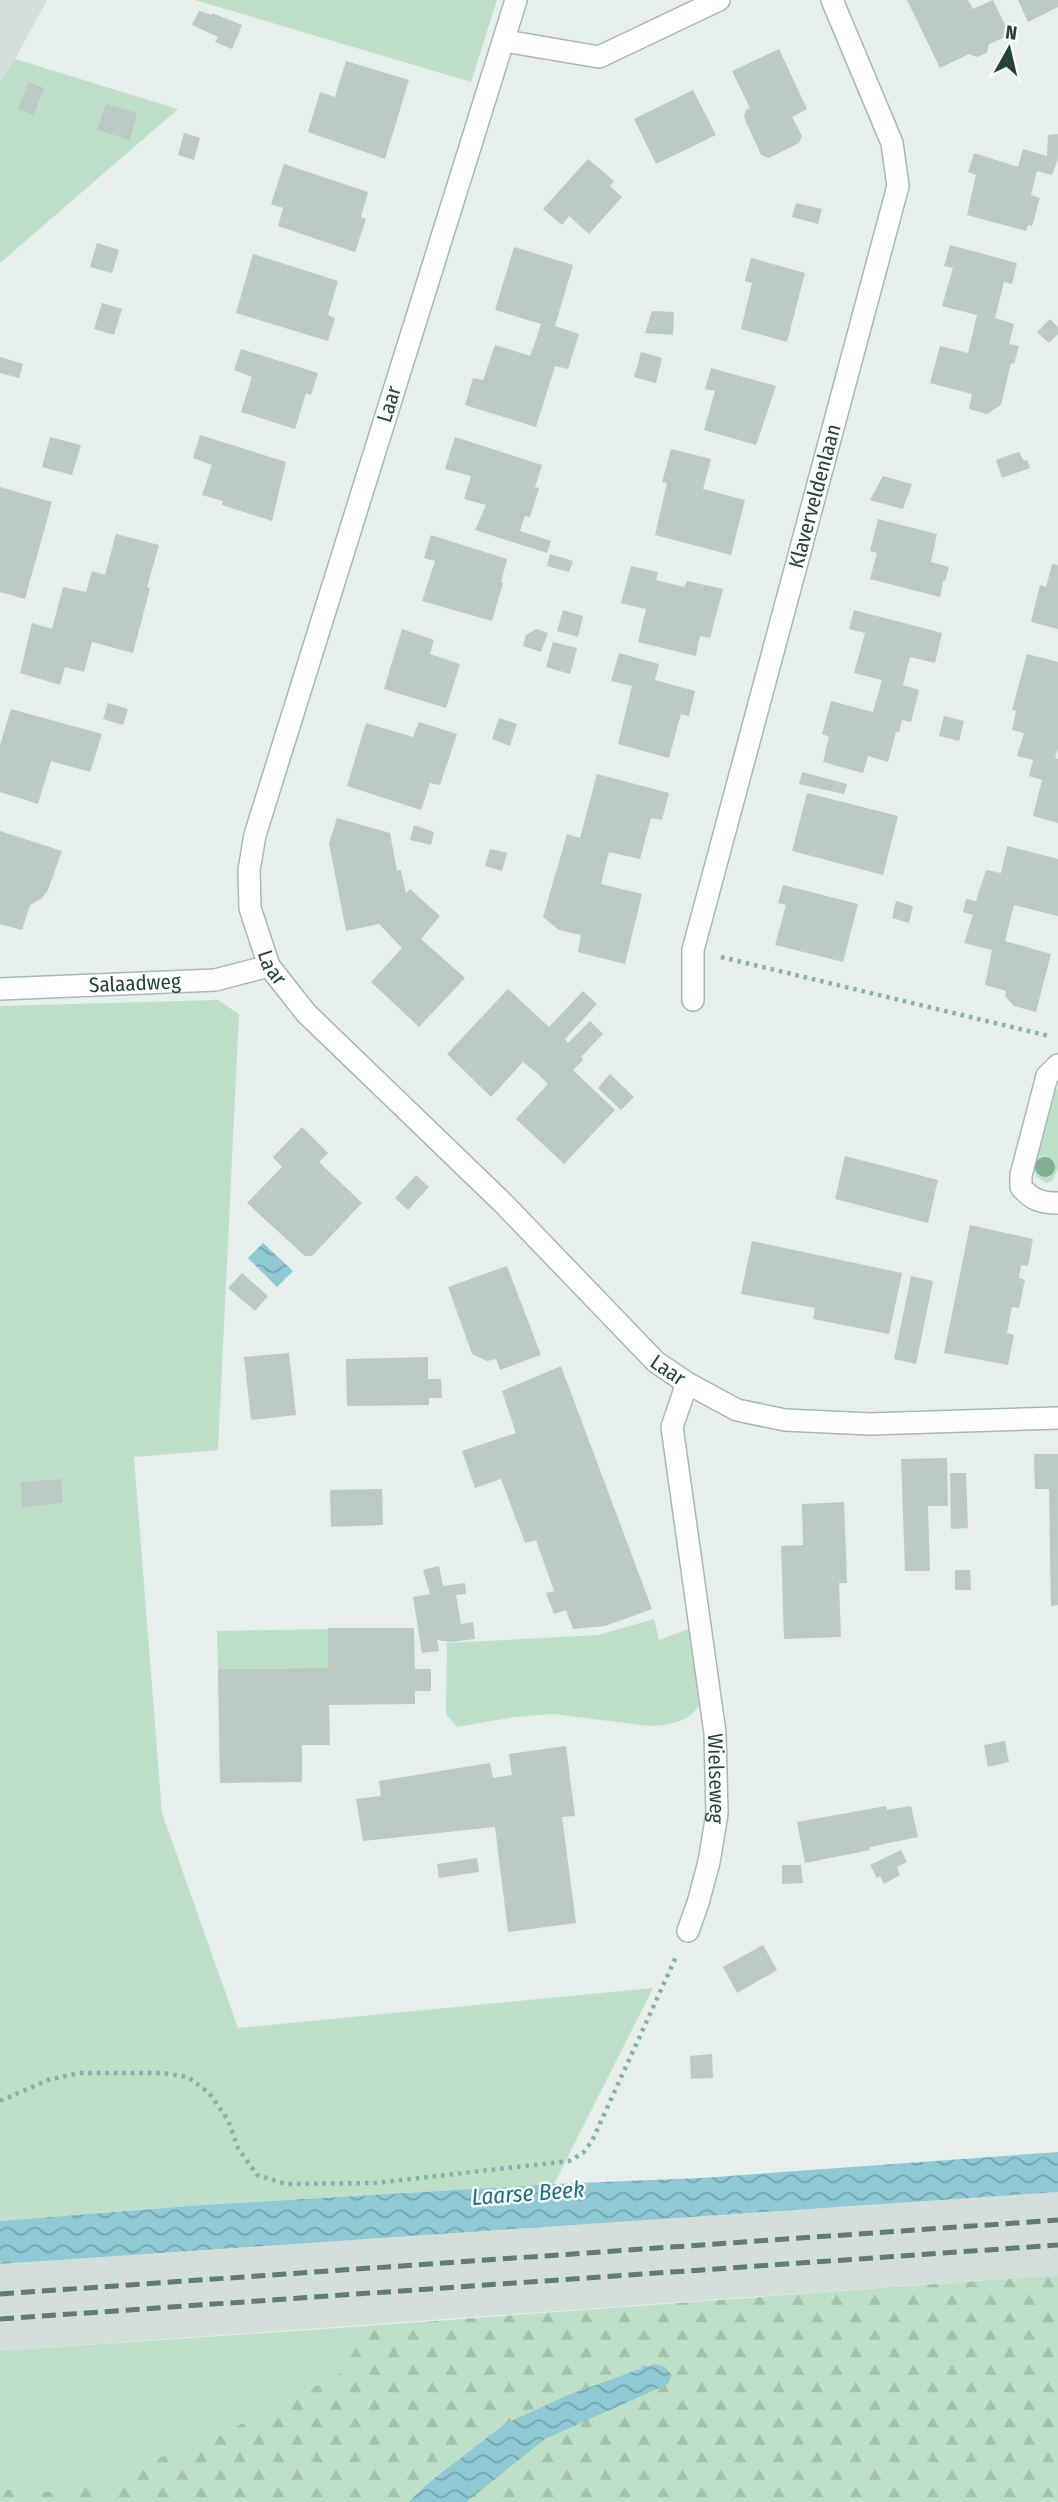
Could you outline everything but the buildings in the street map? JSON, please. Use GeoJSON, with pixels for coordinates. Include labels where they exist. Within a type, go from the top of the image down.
{"type":"FeatureCollection","features":[{"type":"Feature","properties":{"kind":"street","name":"Laar"},"geometry":{"type":"LineString","coordinates":[[516,0],[255,835],[249,870],[250,908],[269,966],[306,1013],[503,1203],[656,1362],[687,1382],[737,1410],[785,1420],[870,1424],[1058,1418]]}},
{"type":"Feature","properties":{"kind":"street"},"geometry":{"type":"LineString","coordinates":[[505,41],[599,57],[719,0]]}},
{"type":"Feature","properties":{"kind":"street","name":"Klaverveldenlaan"},"geometry":{"type":"LineString","coordinates":[[693,1000],[693,950],[898,186],[892,143],[832,0]]}},
{"type":"Feature","properties":{"kind":"street","name":"Salaadweg"},"geometry":{"type":"LineString","coordinates":[[0,989],[215,980],[269,966]]}},
{"type":"Feature","properties":{"kind":"street"},"geometry":{"type":"LineString","coordinates":[[1058,1065],[1047,1076],[1021,1175],[1021,1187],[1030,1198],[1042,1203],[1058,1203]]}},
{"type":"Feature","properties":{"kind":"street","name":"Wielseweg"},"geometry":{"type":"LineString","coordinates":[[687,1382],[672,1427],[715,1733],[717,1814],[709,1862],[688,1931]]}},
{"type":"Feature","properties":{"kind":"path"},"geometry":{"type":"LineString","coordinates":[[693,950],[1058,1039]]}},
{"type":"Feature","properties":{"kind":"path"},"geometry":{"type":"LineString","coordinates":[[0,2101],[48,2080],[79,2073],[163,2073],[188,2077],[209,2093],[229,2120],[239,2148],[257,2175],[286,2184],[375,2183],[569,2161],[583,2153],[592,2141],[688,1931]]}},
{"type":"Feature","properties":{"kind":"shaded area"},"geometry":{"type":"Polygon","coordinates":[[[0,0],[47,0],[0,81],[0,0]]]}},
{"type":"Feature","properties":{"kind":"shaded area"},"geometry":{"type":"Polygon","coordinates":[[[1058,2192],[1058,2275],[0,2351],[0,2264],[1058,2192]]]}},
{"type":"Feature","properties":{"kind":"green space"},"geometry":{"type":"Polygon","coordinates":[[[195,0],[497,0],[471,82],[195,0]]]}},
{"type":"Feature","properties":{"kind":"green space"},"geometry":{"type":"Polygon","coordinates":[[[15,59],[178,109],[0,263],[0,82],[15,59]]]}},
{"type":"Feature","properties":{"kind":"green space"},"geometry":{"type":"Polygon","coordinates":[[[218,1000],[239,1014],[218,1450],[134,1457],[162,1813],[238,2028],[653,1988],[554,2184],[202,2205],[0,2221],[0,1006],[218,1000]]]}},
{"type":"Feature","properties":{"kind":"green space"},"geometry":{"type":"Polygon","coordinates":[[[1058,1088],[1058,1168],[1053,1180],[1047,1183],[1036,1177],[1034,1170],[1058,1088]]]}},
{"type":"Feature","properties":{"kind":"green space"},"geometry":{"type":"Polygon","coordinates":[[[654,1619],[659,1640],[691,1628],[702,1695],[700,1704],[682,1720],[649,1726],[553,1714],[515,1717],[457,1727],[446,1714],[447,1643],[598,1635],[654,1619]]]}},
{"type":"Feature","properties":{"kind":"green space"},"geometry":{"type":"Polygon","coordinates":[[[329,1629],[328,1668],[218,1669],[217,1631],[329,1629]]]}},
{"type":"Feature","properties":{"kind":"green space"},"geometry":{"type":"Polygon","coordinates":[[[1058,2275],[1058,2502],[0,2502],[0,2489],[49,2492],[96,2486],[152,2460],[204,2443],[343,2372],[366,2326],[1058,2275]]]}},
{"type":"Feature","properties":{"kind":"green space"},"geometry":{"type":"Polygon","coordinates":[[[366,2326],[343,2372],[204,2443],[152,2460],[96,2486],[49,2492],[0,2489],[0,2351],[366,2326]]]}},
{"type":"Feature","properties":{"kind":"water"},"geometry":{"type":"Polygon","coordinates":[[[263,1243],[293,1271],[277,1287],[248,1258],[263,1243]]]}},
{"type":"Feature","properties":{"kind":"water","name":"Laarse Beek"},"geometry":{"type":"Polygon","coordinates":[[[1058,2152],[1058,2192],[0,2264],[0,2221],[202,2205],[701,2178],[1058,2152]]]}},
{"type":"Feature","properties":{"kind":"water"},"geometry":{"type":"Polygon","coordinates":[[[654,2364],[665,2367],[672,2375],[668,2384],[545,2439],[466,2502],[408,2502],[432,2480],[505,2424],[568,2395],[654,2364]]]}},
{"type":"Feature","properties":{"kind":"railway"},"geometry":{"type":"LineString","coordinates":[[0,2294],[1058,2220]]}},
{"type":"Feature","properties":{"kind":"railway"},"geometry":{"type":"LineString","coordinates":[[0,2319],[1058,2245]]}}]}
